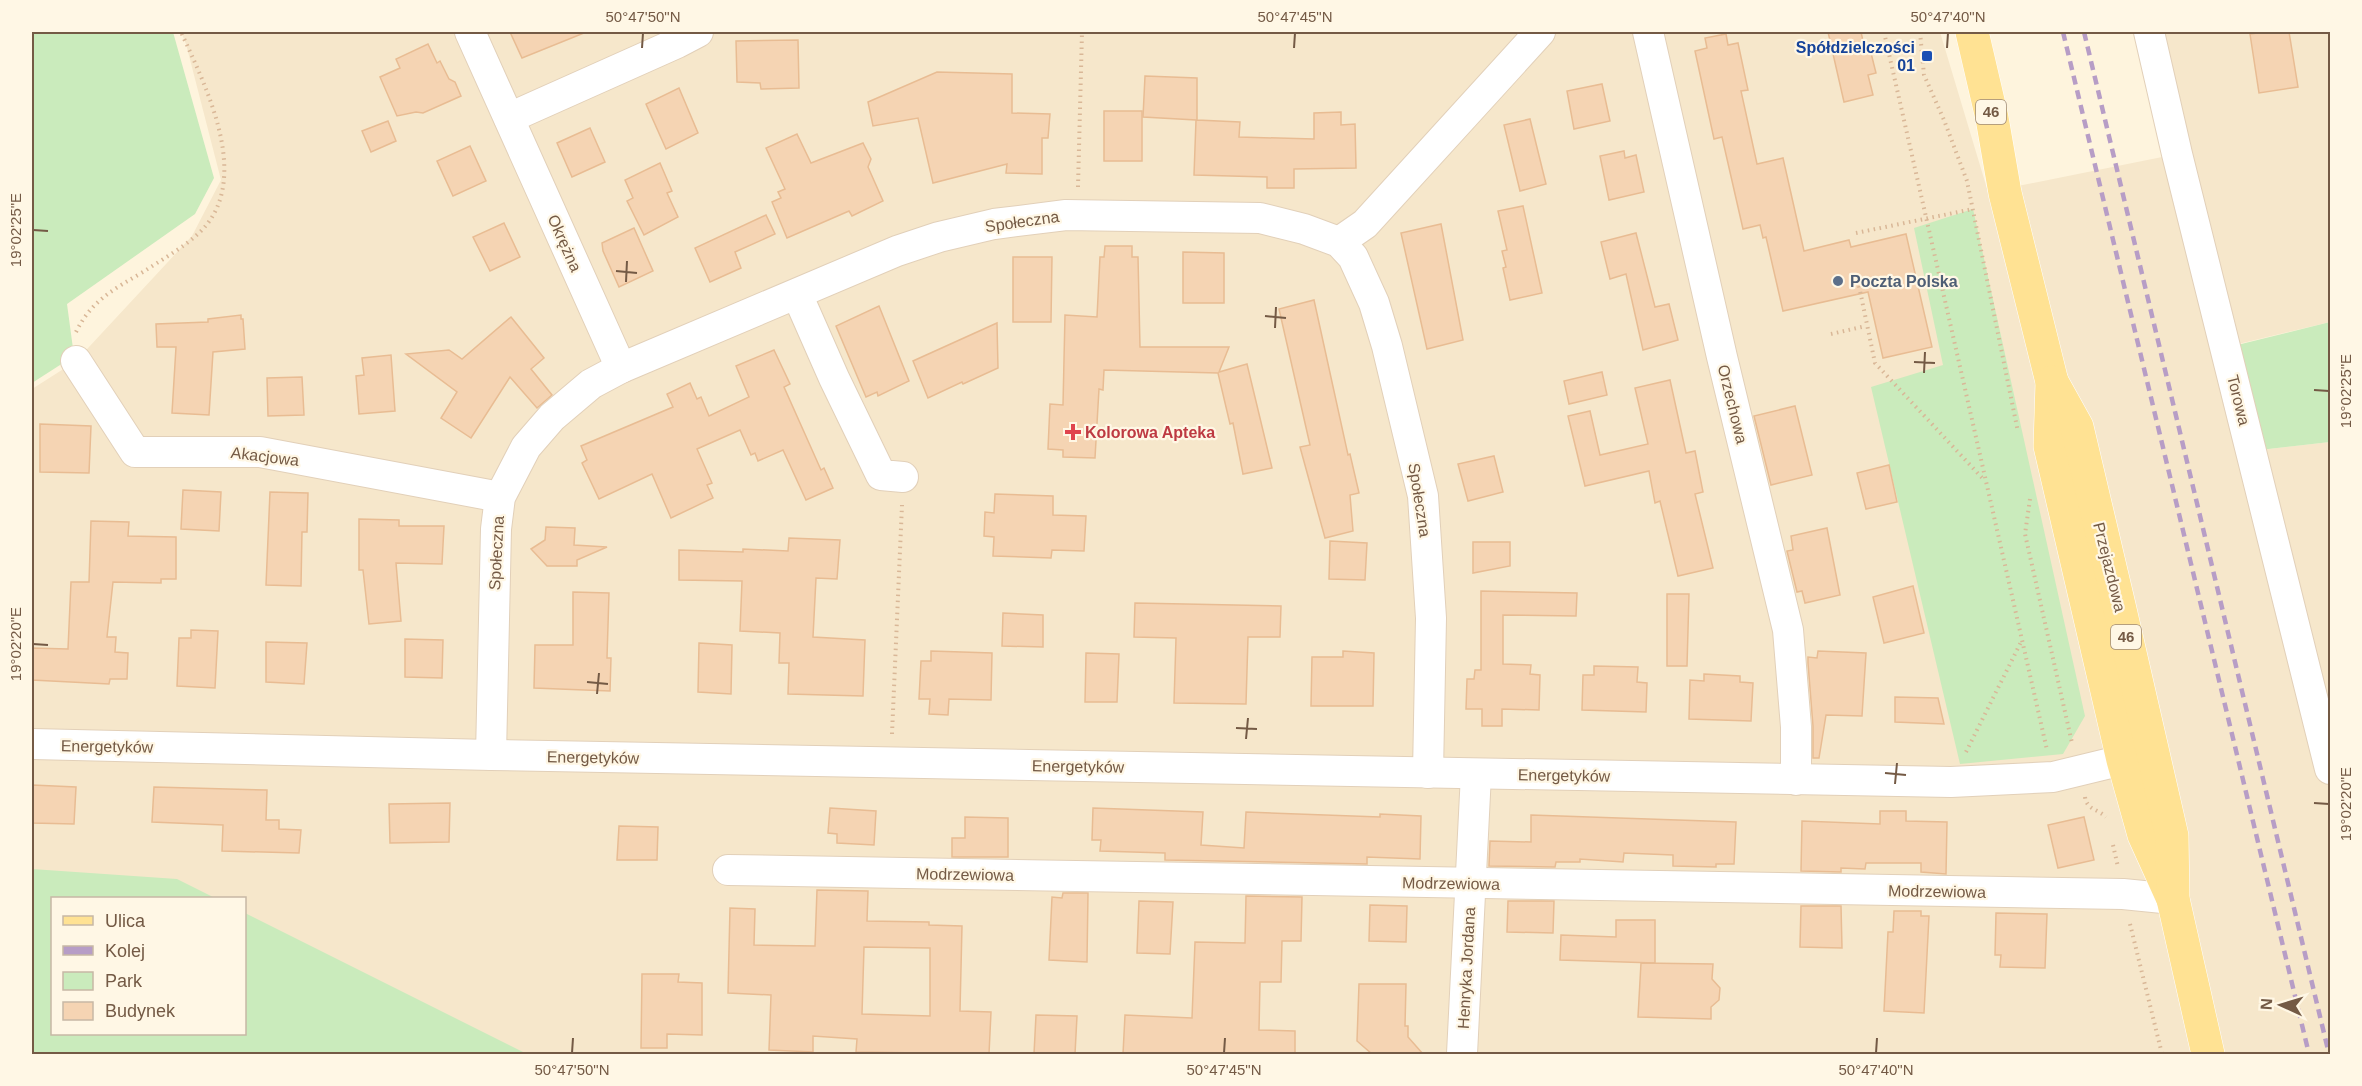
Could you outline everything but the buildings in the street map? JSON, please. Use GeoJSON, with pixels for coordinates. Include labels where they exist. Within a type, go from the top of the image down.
{"type":"FeatureCollection","features":[{"type":"Feature","properties":{"kind":"main road","name":"Przejazdowa"},"geometry":{"type":"LineString","coordinates":[[1972,32],[1992,118],[2005,193],[2052,382],[2077,427],[2119,605],[2172,836],[2173,899]]}},
{"type":"Feature","properties":{"kind":"main road","name":"Przejazdowa"},"geometry":{"type":"LineString","coordinates":[[2052,382],[2050,446],[2123,760],[2144,835],[2173,899],[2208,1054]]}},
{"type":"Feature","properties":{"kind":"street","name":"Okrężna"},"geometry":{"type":"LineString","coordinates":[[470,32],[621,368]]}},
{"type":"Feature","properties":{"kind":"street"},"geometry":{"type":"LineString","coordinates":[[509,118],[698,32]]}},
{"type":"Feature","properties":{"kind":"street"},"geometry":{"type":"LineString","coordinates":[[1339,242],[1365,224],[1540,32]]}},
{"type":"Feature","properties":{"kind":"street","name":"Orzechowa"},"geometry":{"type":"LineString","coordinates":[[1648,32],[1722,357],[1788,630],[1795,704],[1796,780]]}},
{"type":"Feature","properties":{"kind":"street","name":"Torowa"},"geometry":{"type":"LineString","coordinates":[[2149,32],[2177,154],[2331,769]]}},
{"type":"Feature","properties":{"kind":"street","name":"Społeczna"},"geometry":{"type":"LineString","coordinates":[[491,755],[496,530],[500,497],[526,447],[552,417],[591,384],[621,368],[897,251],[939,237],[994,224],[1077,215],[1260,218],[1304,229],[1339,242],[1353,257],[1374,303],[1387,346],[1423,496],[1431,618],[1428,773]]}},
{"type":"Feature","properties":{"kind":"street"},"geometry":{"type":"LineString","coordinates":[[797,294],[881,475],[903,477]]}},
{"type":"Feature","properties":{"kind":"street","name":"Akacjowa"},"geometry":{"type":"LineString","coordinates":[[76,362],[135,452],[260,452],[500,497]]}},
{"type":"Feature","properties":{"kind":"street","name":"Energetyków"},"geometry":{"type":"LineString","coordinates":[[32,744],[891,763],[1951,782],[2066,775],[2123,760]]}},
{"type":"Feature","properties":{"kind":"street","name":"Henryka Jordana"},"geometry":{"type":"LineString","coordinates":[[1462,1054],[1476,774]]}},
{"type":"Feature","properties":{"kind":"street","name":"Modrzewiowa"},"geometry":{"type":"LineString","coordinates":[[728,870],[2123,894],[2173,899]]}},
{"type":"Feature","properties":{"kind":"path"},"geometry":{"type":"LineString","coordinates":[[76,362],[72,350],[74,336],[82,319],[100,298],[200,232],[213,214],[225,186],[224,144],[201,74],[181,32]]}},
{"type":"Feature","properties":{"kind":"path"},"geometry":{"type":"LineString","coordinates":[[1077,215],[1082,32]]}},
{"type":"Feature","properties":{"kind":"path"},"geometry":{"type":"LineString","coordinates":[[1884,32],[1924,218],[2022,639],[2066,775]]}},
{"type":"Feature","properties":{"kind":"path"},"geometry":{"type":"LineString","coordinates":[[1920,32],[1924,75],[1957,153],[1973,209],[2019,437]]}},
{"type":"Feature","properties":{"kind":"path"},"geometry":{"type":"LineString","coordinates":[[1856,233],[1973,209]]}},
{"type":"Feature","properties":{"kind":"path"},"geometry":{"type":"LineString","coordinates":[[1859,286],[1875,363],[1986,481]]}},
{"type":"Feature","properties":{"kind":"path"},"geometry":{"type":"LineString","coordinates":[[1831,334],[1866,326]]}},
{"type":"Feature","properties":{"kind":"path"},"geometry":{"type":"LineString","coordinates":[[891,763],[903,477]]}},
{"type":"Feature","properties":{"kind":"path"},"geometry":{"type":"LineString","coordinates":[[2031,494],[2025,534],[2066,775]]}},
{"type":"Feature","properties":{"kind":"path"},"geometry":{"type":"LineString","coordinates":[[1951,782],[2022,639]]}},
{"type":"Feature","properties":{"kind":"shaded area"},"geometry":{"type":"Polygon","coordinates":[[[181,32],[1940,32],[1988,192],[2177,154],[2149,32],[2330,32],[2330,322],[2226,347],[2252,451],[2330,442],[2330,1054],[176,1054],[246,1035],[246,897],[172,897],[32,869],[32,389],[76,361],[192,236],[221,180],[181,32]]]}},
{"type":"Feature","properties":{"kind":"green space"},"geometry":{"type":"Polygon","coordinates":[[[32,32],[173,32],[214,178],[195,214],[67,304],[74,356],[32,383],[32,32]]]}},
{"type":"Feature","properties":{"kind":"green space"},"geometry":{"type":"Polygon","coordinates":[[[1973,209],[2085,716],[2063,754],[1960,764],[1871,387],[1943,365],[1914,228],[1973,209]]]}},
{"type":"Feature","properties":{"kind":"green space"},"geometry":{"type":"Polygon","coordinates":[[[2330,322],[2330,442],[2251,451],[2225,348],[2330,322]]]}},
{"type":"Feature","properties":{"kind":"green space"},"geometry":{"type":"Polygon","coordinates":[[[32,869],[177,879],[213,897],[51,897],[51,1035],[246,1035],[246,914],[527,1054],[32,1054],[32,869]]]}},
{"type":"Feature","properties":{"kind":"railway"},"geometry":{"type":"LineString","coordinates":[[2063,32],[2309,1054]]}},
{"type":"Feature","properties":{"kind":"railway"},"geometry":{"type":"LineString","coordinates":[[2084,32],[2329,1054]]}},
{"type":"Feature","properties":{"kind":"place","name":"Spółdzielczości 01"},"geometry":{"type":"Point","coordinates":[1927,56]}},
{"type":"Feature","properties":{"kind":"place","name":"Poczta Polska"},"geometry":{"type":"Point","coordinates":[1838,281]}},
{"type":"Feature","properties":{"kind":"place","name":"Kolorowa Apteka"},"geometry":{"type":"Point","coordinates":[1073,432]}}]}
